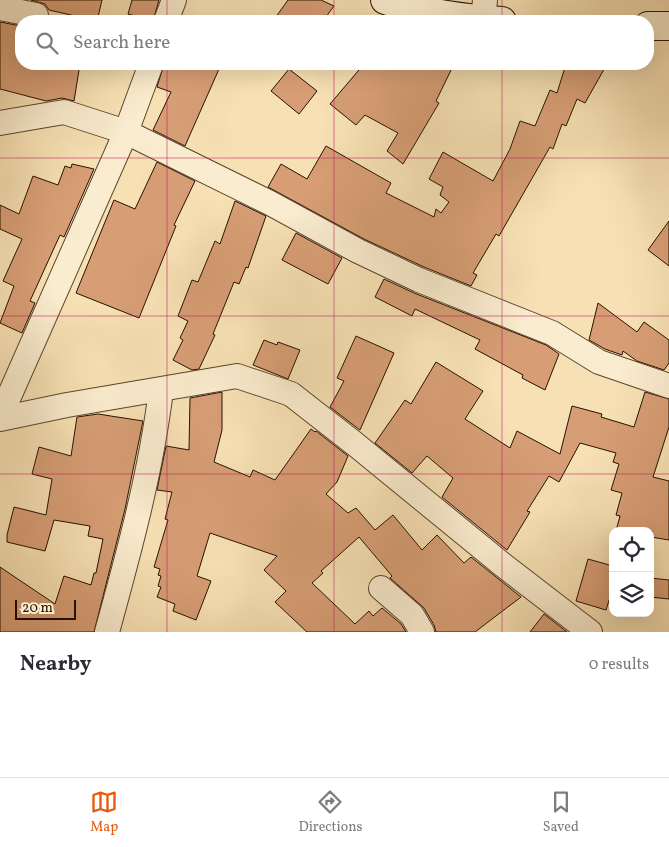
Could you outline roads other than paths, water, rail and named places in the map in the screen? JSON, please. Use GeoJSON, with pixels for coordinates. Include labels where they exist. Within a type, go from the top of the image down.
{"type":"FeatureCollection","features":[{"type":"Feature","properties":{"kind":"main road"},"geometry":{"type":"LineString","coordinates":[[396,2],[490,14]]}},
{"type":"Feature","properties":{"kind":"main road"},"geometry":{"type":"LineString","coordinates":[[654,26],[669,26]]}},
{"type":"Feature","properties":{"kind":"street"},"geometry":{"type":"LineString","coordinates":[[168,15],[174,0]]}},
{"type":"Feature","properties":{"kind":"street"},"geometry":{"type":"LineString","coordinates":[[0,8],[36,15]]}},
{"type":"Feature","properties":{"kind":"street"},"geometry":{"type":"LineString","coordinates":[[0,418],[126,132],[148,70]]}},
{"type":"Feature","properties":{"kind":"street"},"geometry":{"type":"LineString","coordinates":[[0,123],[64,112],[126,132],[270,203],[358,251],[419,280],[552,333],[599,362],[669,386]]}},
{"type":"Feature","properties":{"kind":"street"},"geometry":{"type":"LineString","coordinates":[[0,418],[236,376],[290,394],[356,444],[590,632]]}},
{"type":"Feature","properties":{"kind":"street"},"geometry":{"type":"LineString","coordinates":[[107,632],[134,535],[156,434],[161,390]]}},
{"type":"Feature","properties":{"kind":"street"},"geometry":{"type":"LineString","coordinates":[[381,588],[412,615],[422,632]]}}]}
